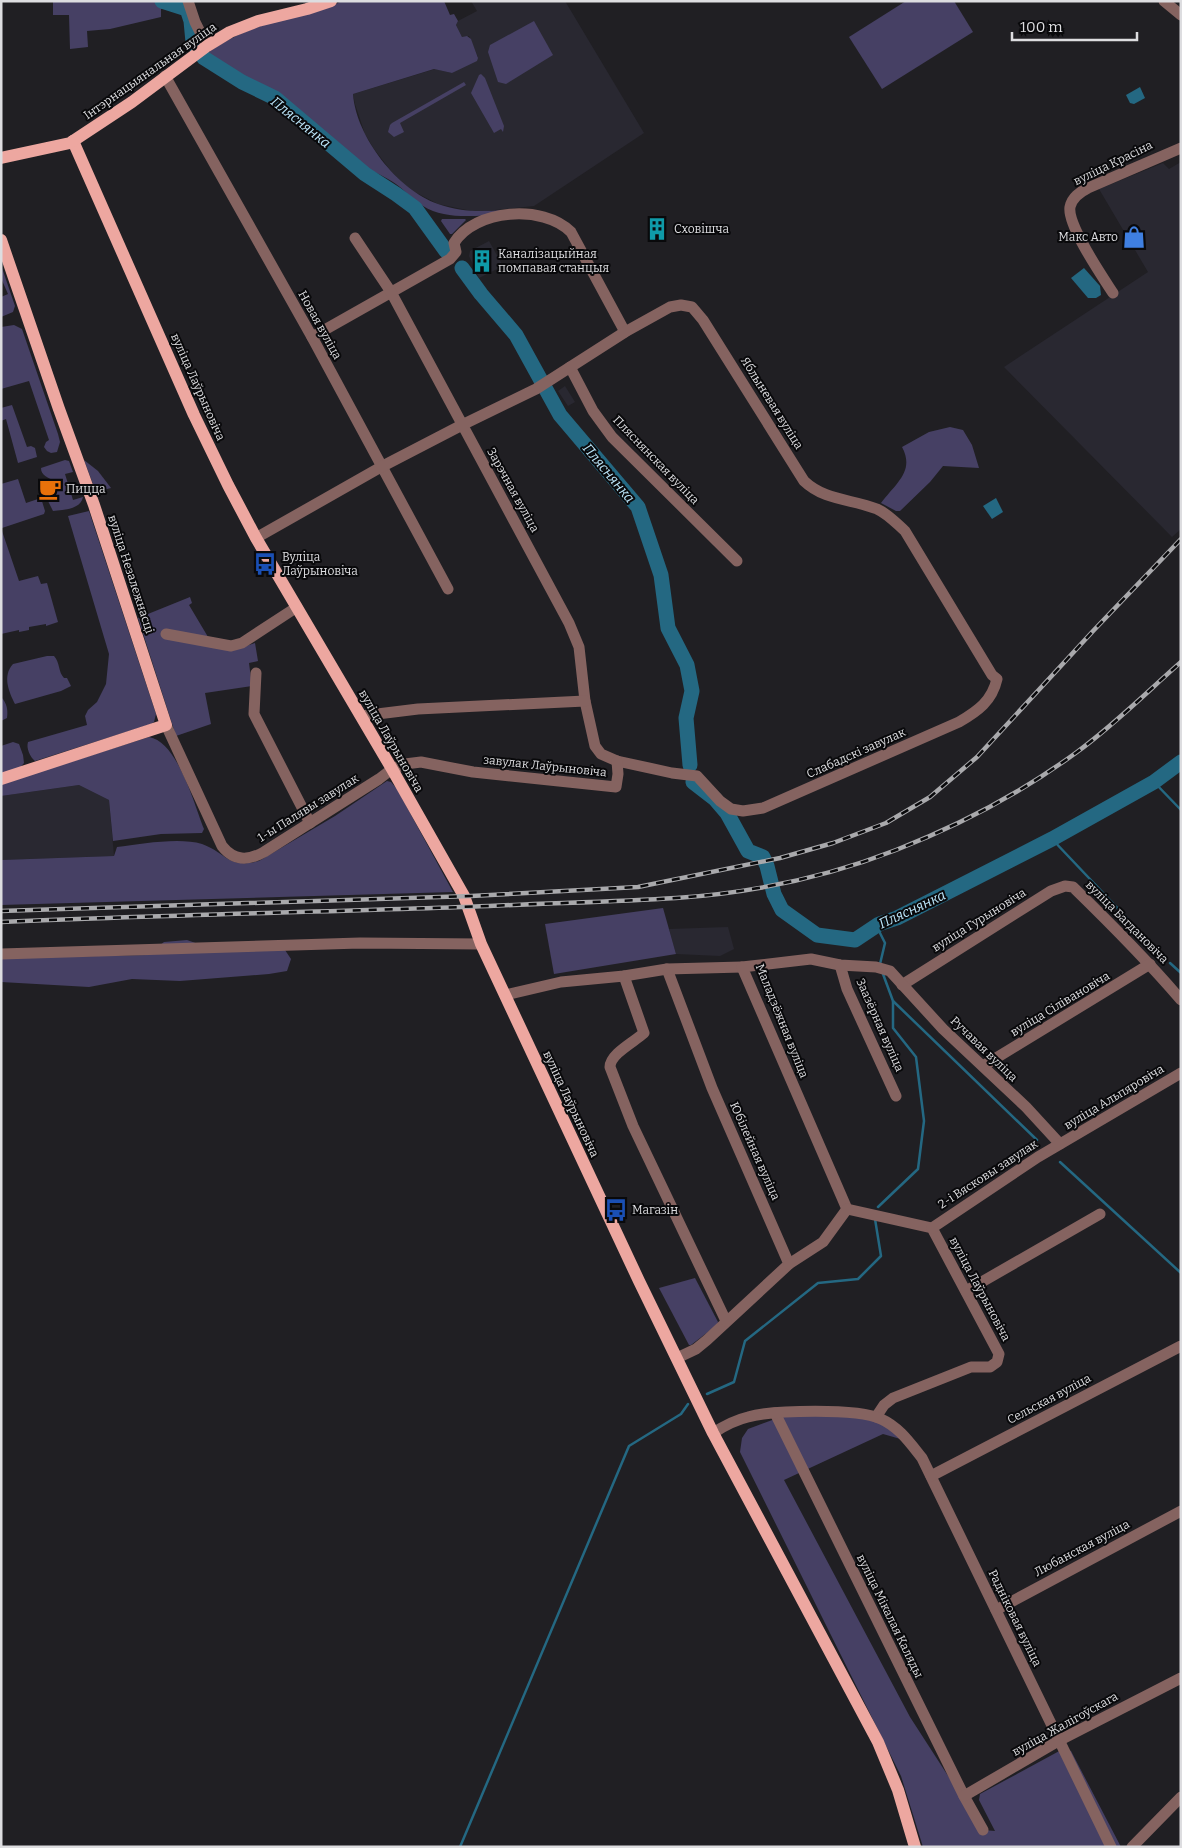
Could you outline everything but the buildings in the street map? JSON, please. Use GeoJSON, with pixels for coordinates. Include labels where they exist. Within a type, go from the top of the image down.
{"type":"FeatureCollection","features":[{"type":"Feature","properties":{"kind":"main road","name":"Інтэрнацыянальная вуліца"},"geometry":{"type":"LineString","coordinates":[[73,142],[230,32],[248,24],[316,7],[330,1]]}},
{"type":"Feature","properties":{"kind":"main road"},"geometry":{"type":"LineString","coordinates":[[1,158],[73,142]]}},
{"type":"Feature","properties":{"kind":"main road","name":"вуліца Лаўрыновіча"},"geometry":{"type":"LineString","coordinates":[[73,142],[194,415],[256,538],[392,769],[464,896],[481,944],[592,1183],[713,1433],[878,1742],[898,1790],[915,1847]]}},
{"type":"Feature","properties":{"kind":"main road","name":"вуліца Незалежнасці"},"geometry":{"type":"LineString","coordinates":[[1,240],[94,505],[166,725]]}},
{"type":"Feature","properties":{"kind":"main road"},"geometry":{"type":"LineString","coordinates":[[1,779],[166,725]]}},
{"type":"Feature","properties":{"kind":"street"},"geometry":{"type":"LineString","coordinates":[[188,1],[206,47]]}},
{"type":"Feature","properties":{"kind":"street"},"geometry":{"type":"LineString","coordinates":[[1164,1],[1181,15]]}},
{"type":"Feature","properties":{"kind":"street","name":"Новая вуліца"},"geometry":{"type":"LineString","coordinates":[[165,76],[312,337],[448,589]]}},
{"type":"Feature","properties":{"kind":"street","name":"вуліца Красіна"},"geometry":{"type":"LineString","coordinates":[[1113,293],[1080,238],[1071,219],[1072,202],[1081,192],[1098,183],[1181,148]]}},
{"type":"Feature","properties":{"kind":"street"},"geometry":{"type":"LineString","coordinates":[[312,337],[450,259],[456,252],[454,243],[458,237],[484,219],[509,214],[536,216],[566,227],[576,239],[625,332]]}},
{"type":"Feature","properties":{"kind":"street","name":"Зарэчная вуліца"},"geometry":{"type":"LineString","coordinates":[[355,238],[391,292],[574,634],[578,647],[585,701],[595,746],[601,754],[617,761]]}},
{"type":"Feature","properties":{"kind":"street","name":"Яблыневая вуліца"},"geometry":{"type":"LineString","coordinates":[[256,538],[381,467],[536,389],[625,332],[670,307],[686,306],[695,310],[703,320],[804,481],[814,490],[825,495],[880,511],[891,517],[905,531],[992,675],[997,679],[993,692]]}},
{"type":"Feature","properties":{"kind":"street","name":"Пляснянская вуліца"},"geometry":{"type":"LineString","coordinates":[[570,367],[594,411],[612,437],[737,561]]}},
{"type":"Feature","properties":{"kind":"street"},"geometry":{"type":"LineString","coordinates":[[166,634],[230,646],[250,639],[297,607]]}},
{"type":"Feature","properties":{"kind":"street"},"geometry":{"type":"LineString","coordinates":[[256,673],[254,714],[310,823]]}},
{"type":"Feature","properties":{"kind":"street","name":"Слабадскі завулак"},"geometry":{"type":"LineString","coordinates":[[720,801],[731,809],[743,811],[772,806],[959,722],[982,707],[993,692]]}},
{"type":"Feature","properties":{"kind":"street"},"geometry":{"type":"LineString","coordinates":[[361,716],[418,709],[585,701]]}},
{"type":"Feature","properties":{"kind":"street","name":"1-ы Палявы завулак"},"geometry":{"type":"LineString","coordinates":[[166,725],[222,846],[230,855],[241,858],[256,856],[379,780],[392,769]]}},
{"type":"Feature","properties":{"kind":"street","name":"завулак Лаўрыновіча"},"geometry":{"type":"LineString","coordinates":[[392,769],[405,764],[421,762],[473,772],[616,787],[617,761],[672,773],[697,776],[720,801]]}},
{"type":"Feature","properties":{"kind":"street","name":"вуліца Гурыновіча"},"geometry":{"type":"LineString","coordinates":[[902,985],[1051,891],[1065,886],[1073,887]]}},
{"type":"Feature","properties":{"kind":"street","name":"вуліца Багдановіча"},"geometry":{"type":"LineString","coordinates":[[1073,887],[1150,964],[1181,1000]]}},
{"type":"Feature","properties":{"kind":"street"},"geometry":{"type":"LineString","coordinates":[[1,954],[360,943],[481,944]]}},
{"type":"Feature","properties":{"kind":"street","name":"Маладзёжная вуліца"},"geometry":{"type":"LineString","coordinates":[[847,1209],[742,967],[811,959],[840,965],[876,967],[890,972]]}},
{"type":"Feature","properties":{"kind":"street","name":"вуліца Сілівановіча"},"geometry":{"type":"LineString","coordinates":[[983,1066],[1150,964]]}},
{"type":"Feature","properties":{"kind":"street","name":"Заазёрная вуліца"},"geometry":{"type":"LineString","coordinates":[[840,965],[847,989],[896,1096]]}},
{"type":"Feature","properties":{"kind":"street"},"geometry":{"type":"LineString","coordinates":[[505,995],[560,982],[624,976],[667,969],[742,967]]}},
{"type":"Feature","properties":{"kind":"street","name":"Юбілейная вуліца"},"geometry":{"type":"LineString","coordinates":[[667,969],[712,1088],[789,1264]]}},
{"type":"Feature","properties":{"kind":"street","name":"Ручавая вуліца"},"geometry":{"type":"LineString","coordinates":[[890,972],[943,1029],[1026,1107],[1060,1144]]}},
{"type":"Feature","properties":{"kind":"street"},"geometry":{"type":"LineString","coordinates":[[624,976],[644,1033],[613,1057],[610,1067],[633,1126],[726,1321]]}},
{"type":"Feature","properties":{"kind":"street","name":"вуліца Альпяровіча"},"geometry":{"type":"LineString","coordinates":[[1060,1144],[1181,1073]]}},
{"type":"Feature","properties":{"kind":"street","name":"2-і Вясковы завулак"},"geometry":{"type":"LineString","coordinates":[[932,1228],[1060,1144]]}},
{"type":"Feature","properties":{"kind":"street"},"geometry":{"type":"LineString","coordinates":[[677,1358],[696,1349],[789,1264],[823,1242],[847,1209],[932,1228]]}},
{"type":"Feature","properties":{"kind":"street"},"geometry":{"type":"LineString","coordinates":[[966,1291],[1100,1214]]}},
{"type":"Feature","properties":{"kind":"street","name":"вуліца Лаўрыновіча"},"geometry":{"type":"LineString","coordinates":[[876,1417],[884,1405],[893,1398],[971,1367],[990,1367],[997,1362],[998,1350],[932,1228]]}},
{"type":"Feature","properties":{"kind":"street","name":"Сельская вуліца"},"geometry":{"type":"LineString","coordinates":[[931,1476],[1181,1346]]}},
{"type":"Feature","properties":{"kind":"street"},"geometry":{"type":"LineString","coordinates":[[713,1433],[748,1416],[775,1413],[847,1412],[876,1417]]}},
{"type":"Feature","properties":{"kind":"street","name":"вуліца Мікалая Каляды"},"geometry":{"type":"LineString","coordinates":[[775,1413],[964,1796],[983,1830]]}},
{"type":"Feature","properties":{"kind":"street","name":"Радніковая вуліца"},"geometry":{"type":"LineString","coordinates":[[876,1417],[891,1424],[906,1438],[922,1458],[1111,1847]]}},
{"type":"Feature","properties":{"kind":"street","name":"Любанская вуліца"},"geometry":{"type":"LineString","coordinates":[[996,1610],[1181,1511]]}},
{"type":"Feature","properties":{"kind":"street","name":"вуліца Жалігоўскага"},"geometry":{"type":"LineString","coordinates":[[964,1796],[1060,1740],[1181,1678]]}},
{"type":"Feature","properties":{"kind":"street"},"geometry":{"type":"LineString","coordinates":[[1132,1847],[1181,1797]]}},
{"type":"Feature","properties":{"kind":"shaded area"},"geometry":{"type":"Polygon","coordinates":[[[53,1],[186,1],[200,43],[196,46],[194,43],[187,9],[173,5],[161,9],[161,17],[110,29],[87,31],[88,47],[70,49],[69,15],[53,15],[53,1]]]}},
{"type":"Feature","properties":{"kind":"shaded area"},"geometry":{"type":"Polygon","coordinates":[[[342,1],[444,1],[450,15],[454,14],[458,21],[456,25],[462,37],[467,36],[471,39],[478,58],[477,61],[452,73],[434,69],[353,94],[356,110],[371,144],[394,174],[408,187],[423,197],[446,207],[471,211],[503,210],[502,214],[451,215],[423,206],[388,179],[356,162],[353,164],[275,98],[242,82],[203,57],[232,38],[247,31],[330,7],[342,1]]]}},
{"type":"Feature","properties":{"kind":"shaded area"},"geometry":{"type":"Polygon","coordinates":[[[471,1],[565,1],[644,133],[534,206],[476,212],[438,204],[407,188],[391,171],[365,134],[353,94],[435,69],[452,73],[478,57],[469,36],[462,37],[456,25],[458,21],[477,11],[471,1]]]}},
{"type":"Feature","properties":{"kind":"shaded area"},"geometry":{"type":"Polygon","coordinates":[[[906,1],[954,1],[973,32],[882,89],[849,37],[906,1]]]}},
{"type":"Feature","properties":{"kind":"shaded area"},"geometry":{"type":"Polygon","coordinates":[[[534,21],[553,55],[506,84],[498,82],[488,52],[490,45],[534,21]]]}},
{"type":"Feature","properties":{"kind":"shaded area"},"geometry":{"type":"Polygon","coordinates":[[[481,74],[485,78],[504,126],[503,132],[501,129],[494,133],[471,93],[481,74]]]}},
{"type":"Feature","properties":{"kind":"shaded area"},"geometry":{"type":"Polygon","coordinates":[[[464,82],[466,85],[400,123],[404,132],[394,137],[388,132],[392,123],[464,82]]]}},
{"type":"Feature","properties":{"kind":"shaded area"},"geometry":{"type":"Polygon","coordinates":[[[1181,162],[1181,529],[1172,537],[1004,367],[1148,272],[1099,189],[1163,163],[1169,169],[1181,162]]]}},
{"type":"Feature","properties":{"kind":"shaded area"},"geometry":{"type":"Polygon","coordinates":[[[442,219],[466,220],[450,234],[441,221],[442,219]]]}},
{"type":"Feature","properties":{"kind":"shaded area"},"geometry":{"type":"Polygon","coordinates":[[[489,241],[503,266],[479,278],[469,256],[470,251],[489,241]]]}},
{"type":"Feature","properties":{"kind":"shaded area"},"geometry":{"type":"Polygon","coordinates":[[[1,265],[15,306],[13,312],[1,317],[1,297],[8,294],[1,278],[1,265]]]}},
{"type":"Feature","properties":{"kind":"shaded area"},"geometry":{"type":"Polygon","coordinates":[[[14,325],[22,329],[58,434],[60,442],[57,452],[51,453],[44,447],[49,440],[29,381],[1,389],[1,327],[14,325]]]}},
{"type":"Feature","properties":{"kind":"shaded area"},"geometry":{"type":"Polygon","coordinates":[[[565,386],[575,402],[568,406],[558,391],[565,386]]]}},
{"type":"Feature","properties":{"kind":"shaded area"},"geometry":{"type":"Polygon","coordinates":[[[12,405],[27,447],[35,448],[37,457],[18,463],[6,419],[1,421],[1,408],[12,405]]]}},
{"type":"Feature","properties":{"kind":"shaded area"},"geometry":{"type":"Polygon","coordinates":[[[950,427],[963,430],[972,445],[979,468],[943,466],[930,482],[900,511],[896,511],[881,503],[898,483],[905,470],[905,455],[902,447],[929,432],[950,427]]]}},
{"type":"Feature","properties":{"kind":"shaded area"},"geometry":{"type":"Polygon","coordinates":[[[65,460],[69,461],[73,472],[65,474],[73,500],[83,497],[82,501],[76,506],[53,511],[47,499],[55,494],[56,487],[54,481],[44,475],[41,468],[65,460]]]}},
{"type":"Feature","properties":{"kind":"shaded area"},"geometry":{"type":"Polygon","coordinates":[[[84,460],[98,471],[111,488],[96,492],[84,460]]]}},
{"type":"Feature","properties":{"kind":"shaded area"},"geometry":{"type":"Polygon","coordinates":[[[18,479],[26,503],[41,498],[45,511],[44,514],[2,528],[2,531],[19,581],[38,576],[41,584],[47,583],[58,622],[46,626],[46,624],[29,627],[29,630],[1,634],[1,484],[18,479]]]}},
{"type":"Feature","properties":{"kind":"shaded area"},"geometry":{"type":"Polygon","coordinates":[[[89,511],[156,714],[154,722],[151,724],[35,761],[29,752],[28,742],[87,725],[85,716],[88,710],[97,702],[106,684],[109,654],[68,516],[89,511]]]}},
{"type":"Feature","properties":{"kind":"shaded area"},"geometry":{"type":"Polygon","coordinates":[[[190,597],[192,603],[189,605],[214,647],[243,647],[255,643],[258,661],[249,663],[252,686],[205,693],[211,724],[176,736],[138,618],[190,597]]]}},
{"type":"Feature","properties":{"kind":"shaded area"},"geometry":{"type":"Polygon","coordinates":[[[54,656],[62,676],[67,678],[71,686],[61,691],[15,704],[7,679],[13,664],[54,656]]]}},
{"type":"Feature","properties":{"kind":"shaded area"},"geometry":{"type":"Polygon","coordinates":[[[1,697],[6,704],[7,718],[1,721],[1,697]]]}},
{"type":"Feature","properties":{"kind":"shaded area"},"geometry":{"type":"Polygon","coordinates":[[[149,737],[159,741],[177,762],[190,790],[204,829],[202,833],[161,834],[113,841],[109,800],[79,785],[1,796],[1,784],[149,737]]]}},
{"type":"Feature","properties":{"kind":"shaded area"},"geometry":{"type":"Polygon","coordinates":[[[13,742],[19,744],[24,763],[19,769],[1,773],[1,746],[13,742]]]}},
{"type":"Feature","properties":{"kind":"shaded area"},"geometry":{"type":"Polygon","coordinates":[[[387,781],[391,782],[397,789],[453,892],[1,905],[1,860],[114,856],[117,847],[182,841],[202,844],[233,862],[248,863],[259,861],[335,816],[387,781]]]}},
{"type":"Feature","properties":{"kind":"shaded area"},"geometry":{"type":"Polygon","coordinates":[[[79,785],[109,800],[114,856],[1,860],[1,796],[79,785]]]}},
{"type":"Feature","properties":{"kind":"shaded area"},"geometry":{"type":"Polygon","coordinates":[[[663,908],[676,954],[554,974],[545,924],[663,908]]]}},
{"type":"Feature","properties":{"kind":"shaded area"},"geometry":{"type":"Polygon","coordinates":[[[728,927],[734,949],[720,956],[676,954],[669,929],[728,927]]]}},
{"type":"Feature","properties":{"kind":"shaded area"},"geometry":{"type":"Polygon","coordinates":[[[187,940],[204,946],[285,950],[291,959],[287,971],[269,974],[180,981],[132,979],[89,987],[1,982],[1,958],[147,955],[164,942],[187,940]]]}},
{"type":"Feature","properties":{"kind":"shaded area"},"geometry":{"type":"Polygon","coordinates":[[[695,1278],[718,1322],[717,1325],[689,1345],[659,1288],[695,1278]]]}},
{"type":"Feature","properties":{"kind":"shaded area"},"geometry":{"type":"Polygon","coordinates":[[[786,1415],[874,1417],[911,1442],[883,1434],[784,1480],[910,1717],[983,1830],[995,1831],[979,1800],[980,1794],[1063,1749],[1071,1751],[1121,1847],[923,1847],[901,1776],[740,1452],[742,1438],[748,1429],[786,1415]]]}},
{"type":"Feature","properties":{"kind":"water"},"geometry":{"type":"Polygon","coordinates":[[[1140,87],[1145,98],[1134,104],[1130,103],[1126,95],[1140,87]]]}},
{"type":"Feature","properties":{"kind":"water"},"geometry":{"type":"Polygon","coordinates":[[[1084,268],[1100,286],[1101,295],[1096,298],[1088,298],[1071,278],[1084,268]]]}},
{"type":"Feature","properties":{"kind":"water"},"geometry":{"type":"Polygon","coordinates":[[[996,498],[1003,512],[992,519],[983,506],[996,498]]]}},
{"type":"Feature","properties":{"kind":"waterway","name":"Пляснянка"},"geometry":{"type":"LineString","coordinates":[[162,1],[187,9],[191,21],[193,42],[204,58],[242,82],[275,98],[365,174],[415,208],[446,251]]}},
{"type":"Feature","properties":{"kind":"waterway","name":"Пляснянка"},"geometry":{"type":"LineString","coordinates":[[462,268],[481,294],[516,335],[560,415],[638,507],[661,575],[668,628],[687,665],[692,691],[686,718],[690,765]]}},
{"type":"Feature","properties":{"kind":"waterway","name":"Пляснянка"},"geometry":{"type":"LineString","coordinates":[[693,782],[715,799],[727,813],[748,851],[763,857],[774,894],[782,910],[817,935],[855,940],[879,924],[897,918],[1052,839],[1154,782],[1181,762]]}},
{"type":"Feature","properties":{"kind":"waterway"},"geometry":{"type":"LineString","coordinates":[[1154,782],[1181,810]]}},
{"type":"Feature","properties":{"kind":"waterway"},"geometry":{"type":"LineString","coordinates":[[1052,839],[1160,953]]}},
{"type":"Feature","properties":{"kind":"waterway"},"geometry":{"type":"LineString","coordinates":[[879,924],[879,931],[885,943],[880,964]]}},
{"type":"Feature","properties":{"kind":"waterway"},"geometry":{"type":"LineString","coordinates":[[1170,963],[1181,973]]}},
{"type":"Feature","properties":{"kind":"waterway"},"geometry":{"type":"LineString","coordinates":[[878,1207],[918,1169],[924,1121],[916,1057],[893,1028],[893,1001],[883,974]]}},
{"type":"Feature","properties":{"kind":"waterway"},"geometry":{"type":"LineString","coordinates":[[893,1001],[1037,1140]]}},
{"type":"Feature","properties":{"kind":"waterway"},"geometry":{"type":"LineString","coordinates":[[1060,1162],[1181,1273]]}},
{"type":"Feature","properties":{"kind":"waterway"},"geometry":{"type":"LineString","coordinates":[[707,1394],[734,1382],[745,1341],[818,1283],[858,1279],[881,1256],[875,1219]]}},
{"type":"Feature","properties":{"kind":"waterway"},"geometry":{"type":"LineString","coordinates":[[460,1847],[629,1446],[681,1414],[688,1404]]}},
{"type":"Feature","properties":{"kind":"railway"},"geometry":{"type":"LineString","coordinates":[[1,911],[471,896],[638,887],[780,858],[833,843],[886,823],[930,797],[977,757],[1181,539]]}},
{"type":"Feature","properties":{"kind":"railway"},"geometry":{"type":"LineString","coordinates":[[1,922],[653,899],[704,896],[760,888],[816,876],[896,850],[990,807],[1056,767],[1091,742],[1181,662]]}},
{"type":"Feature","properties":{"kind":"place","name":"Сховішча"},"geometry":{"type":"Point","coordinates":[657,229]}},
{"type":"Feature","properties":{"kind":"place","name":"Макс Авто"},"geometry":{"type":"Point","coordinates":[1134,237]}},
{"type":"Feature","properties":{"kind":"place","name":"Каналізацыйная помпавая станцыя"},"geometry":{"type":"Point","coordinates":[482,261]}},
{"type":"Feature","properties":{"kind":"place","name":"Пицца"},"geometry":{"type":"Point","coordinates":[50,489]}},
{"type":"Feature","properties":{"kind":"place","name":"Вуліца Лаўрыновіча"},"geometry":{"type":"Point","coordinates":[265,564]}},
{"type":"Feature","properties":{"kind":"place","name":"Магазін"},"geometry":{"type":"Point","coordinates":[616,1210]}}]}
